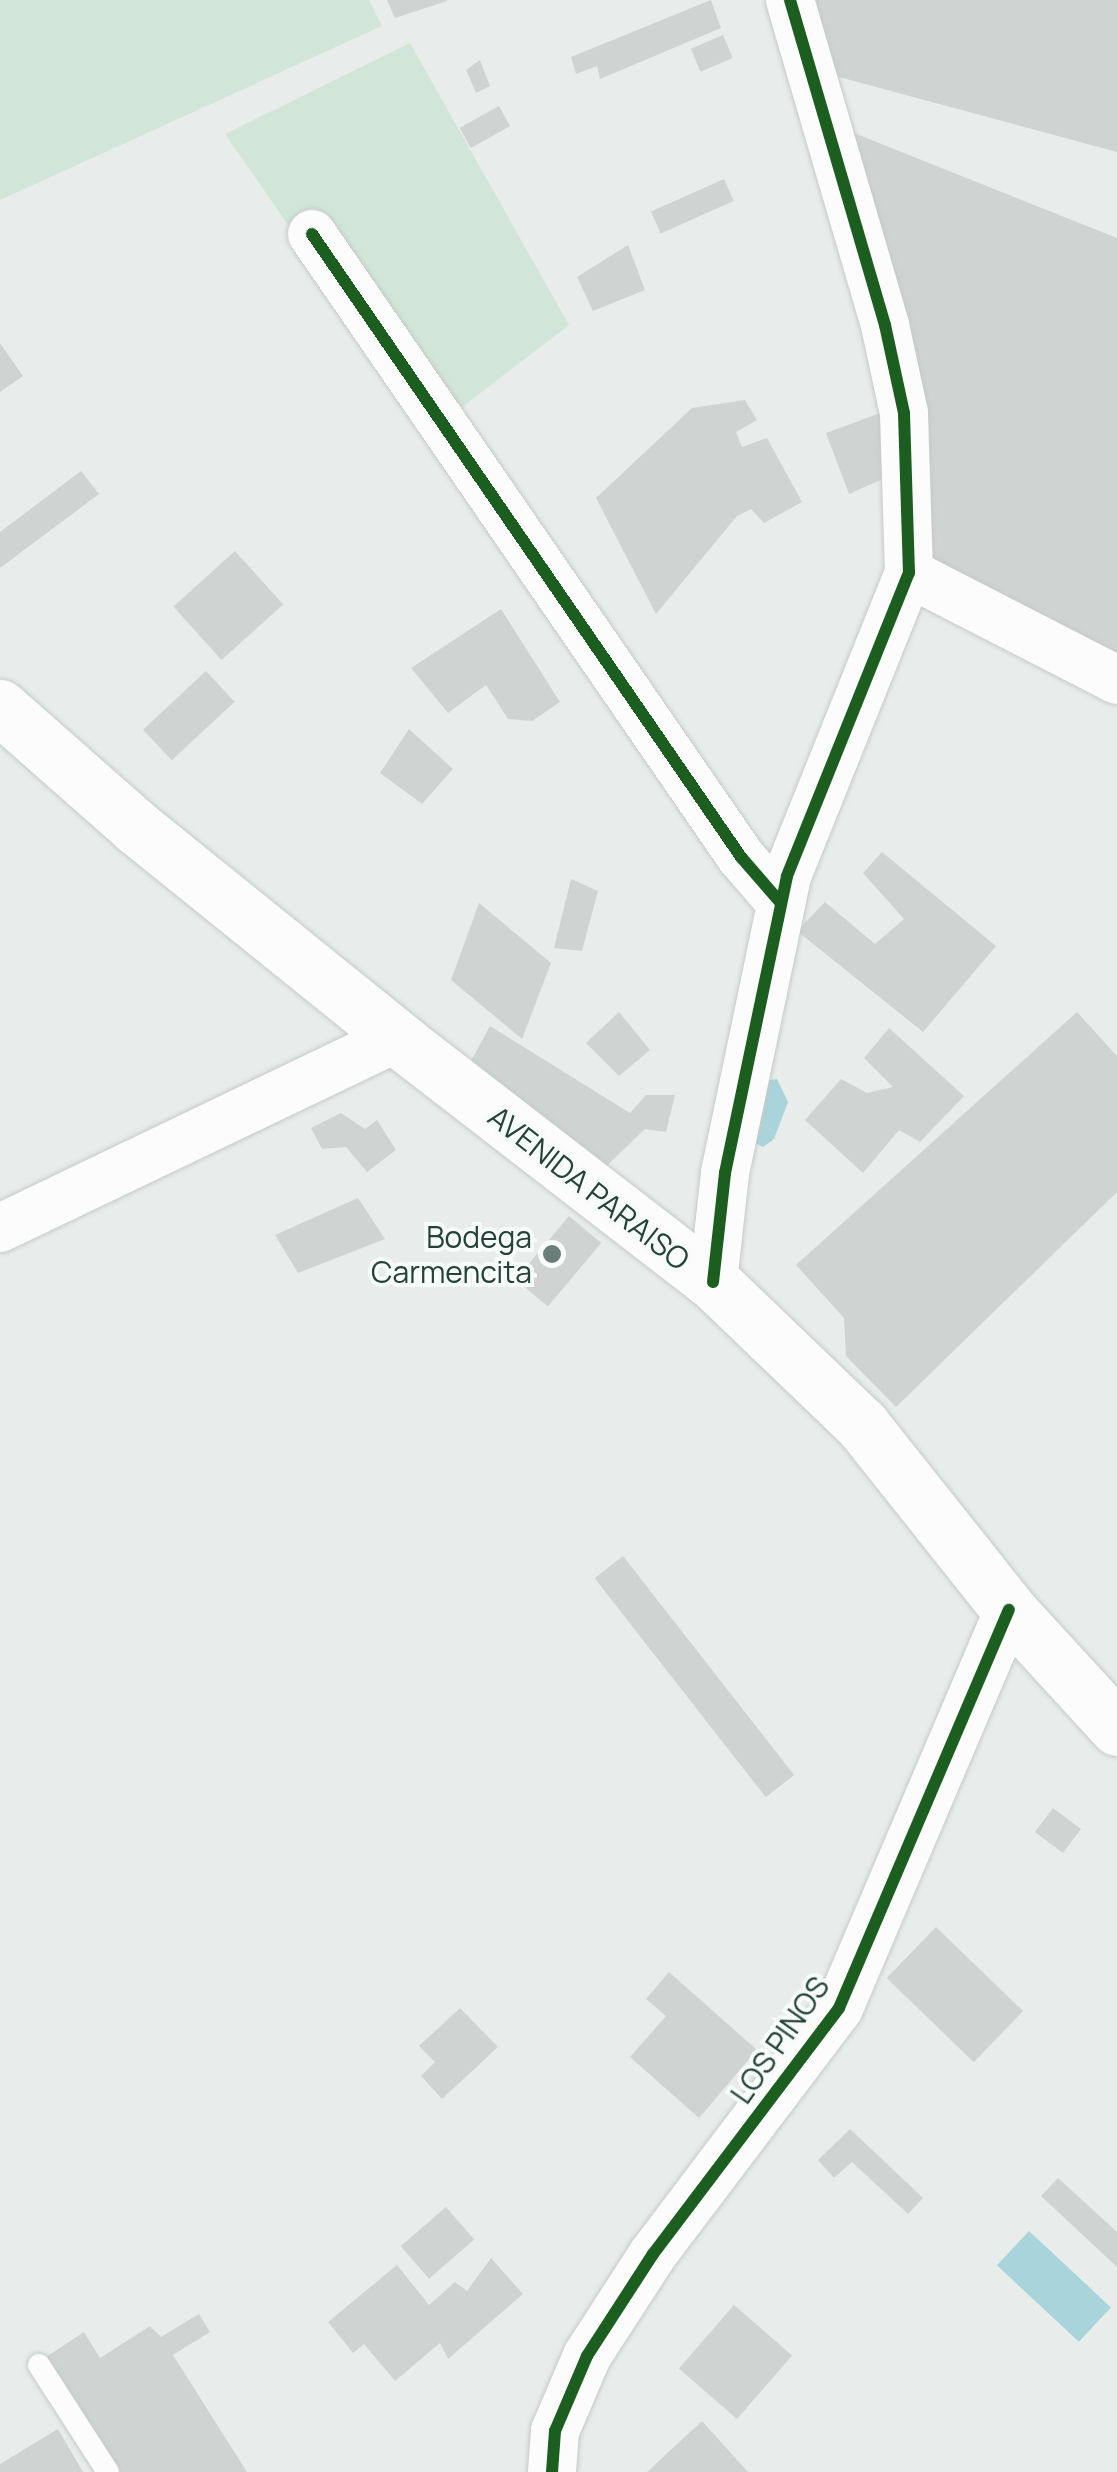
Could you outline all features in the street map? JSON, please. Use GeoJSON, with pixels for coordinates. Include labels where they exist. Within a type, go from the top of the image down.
{"type":"FeatureCollection","features":[{"type":"Feature","properties":{"kind":"main road","name":"AVENIDA PARAISO"},"geometry":{"type":"LineString","coordinates":[[0,707],[136,827],[398,1038],[712,1282],[862,1425],[1009,1610],[1117,1728]]}},
{"type":"Feature","properties":{"kind":"street"},"geometry":{"type":"LineString","coordinates":[[712,1282],[725,1174],[780,902],[910,573],[904,413],[885,325],[790,0]]}},
{"type":"Feature","properties":{"kind":"street"},"geometry":{"type":"LineString","coordinates":[[312,234],[741,857],[780,902]]}},
{"type":"Feature","properties":{"kind":"street"},"geometry":{"type":"LineString","coordinates":[[910,573],[1117,680]]}},
{"type":"Feature","properties":{"kind":"street"},"geometry":{"type":"LineString","coordinates":[[0,1228],[398,1038]]}},
{"type":"Feature","properties":{"kind":"street","name":"LOS PINOS"},"geometry":{"type":"LineString","coordinates":[[552,2472],[555,2430],[587,2356],[653,2254],[839,2008],[1009,1610]]}},
{"type":"Feature","properties":{"kind":"lane"},"geometry":{"type":"LineString","coordinates":[[39,2365],[108,2472]]}},
{"type":"Feature","properties":{"kind":"green space"},"geometry":{"type":"Polygon","coordinates":[[[0,0],[369,0],[382,26],[0,200],[0,0]]]}},
{"type":"Feature","properties":{"kind":"green space"},"geometry":{"type":"Polygon","coordinates":[[[410,43],[569,325],[431,431],[225,134],[410,43]]]}},
{"type":"Feature","properties":{"kind":"water"},"geometry":{"type":"Polygon","coordinates":[[[777,1079],[788,1102],[774,1139],[763,1147],[751,1141],[757,1082],[777,1079]]]}},
{"type":"Feature","properties":{"kind":"water"},"geometry":{"type":"Polygon","coordinates":[[[1029,2231],[1111,2307],[1079,2342],[997,2265],[1029,2231]]]}},
{"type":"Feature","properties":{"kind":"building"},"geometry":{"type":"Polygon","coordinates":[[[387,0],[447,0],[447,1],[395,18],[387,0]]]}},
{"type":"Feature","properties":{"kind":"building"},"geometry":{"type":"Polygon","coordinates":[[[711,0],[721,28],[600,79],[597,66],[576,74],[571,57],[711,0]]]}},
{"type":"Feature","properties":{"kind":"building"},"geometry":{"type":"Polygon","coordinates":[[[795,0],[1117,0],[1117,152],[813,70],[795,0]]]}},
{"type":"Feature","properties":{"kind":"building"},"geometry":{"type":"Polygon","coordinates":[[[723,35],[733,58],[701,72],[691,49],[723,35]]]}},
{"type":"Feature","properties":{"kind":"building"},"geometry":{"type":"Polygon","coordinates":[[[480,60],[490,86],[476,93],[466,70],[480,60]]]}},
{"type":"Feature","properties":{"kind":"building"},"geometry":{"type":"Polygon","coordinates":[[[499,106],[510,126],[471,148],[460,128],[499,106]]]}},
{"type":"Feature","properties":{"kind":"building"},"geometry":{"type":"Polygon","coordinates":[[[854,133],[1117,238],[1117,652],[917,563],[919,451],[854,133]]]}},
{"type":"Feature","properties":{"kind":"building"},"geometry":{"type":"Polygon","coordinates":[[[724,179],[734,201],[661,233],[651,212],[724,179]]]}},
{"type":"Feature","properties":{"kind":"building"},"geometry":{"type":"Polygon","coordinates":[[[628,245],[645,290],[593,311],[577,277],[628,245]]]}},
{"type":"Feature","properties":{"kind":"building"},"geometry":{"type":"Polygon","coordinates":[[[0,343],[23,376],[0,392],[0,343]]]}},
{"type":"Feature","properties":{"kind":"building"},"geometry":{"type":"Polygon","coordinates":[[[745,400],[757,420],[736,432],[742,447],[767,438],[802,502],[764,523],[751,509],[737,516],[656,614],[596,498],[692,408],[745,400]]]}},
{"type":"Feature","properties":{"kind":"building"},"geometry":{"type":"Polygon","coordinates":[[[883,412],[898,472],[849,494],[826,433],[883,412]]]}},
{"type":"Feature","properties":{"kind":"building"},"geometry":{"type":"Polygon","coordinates":[[[81,471],[99,494],[0,568],[0,532],[81,471]]]}},
{"type":"Feature","properties":{"kind":"building"},"geometry":{"type":"Polygon","coordinates":[[[235,551],[283,605],[221,660],[173,607],[235,551]]]}},
{"type":"Feature","properties":{"kind":"building"},"geometry":{"type":"Polygon","coordinates":[[[501,609],[560,702],[532,721],[508,719],[486,685],[448,713],[411,668],[501,609]]]}},
{"type":"Feature","properties":{"kind":"building"},"geometry":{"type":"Polygon","coordinates":[[[206,671],[235,702],[172,760],[143,730],[206,671]]]}},
{"type":"Feature","properties":{"kind":"building"},"geometry":{"type":"Polygon","coordinates":[[[409,729],[453,769],[422,804],[380,773],[409,729]]]}},
{"type":"Feature","properties":{"kind":"building"},"geometry":{"type":"Polygon","coordinates":[[[882,852],[996,946],[923,1032],[797,931],[825,902],[875,944],[904,919],[863,873],[882,852]]]}},
{"type":"Feature","properties":{"kind":"building"},"geometry":{"type":"Polygon","coordinates":[[[571,879],[598,891],[582,951],[554,948],[571,879]]]}},
{"type":"Feature","properties":{"kind":"building"},"geometry":{"type":"Polygon","coordinates":[[[479,903],[551,963],[522,1039],[451,980],[479,903]]]}},
{"type":"Feature","properties":{"kind":"building"},"geometry":{"type":"Polygon","coordinates":[[[619,1012],[650,1050],[619,1076],[586,1043],[619,1012]]]}},
{"type":"Feature","properties":{"kind":"building"},"geometry":{"type":"Polygon","coordinates":[[[1077,1012],[1117,1056],[1117,1192],[896,1407],[846,1356],[844,1318],[796,1265],[1077,1012]]]}},
{"type":"Feature","properties":{"kind":"building"},"geometry":{"type":"Polygon","coordinates":[[[490,1026],[630,1113],[646,1095],[675,1095],[666,1132],[645,1129],[594,1178],[458,1085],[490,1026]]]}},
{"type":"Feature","properties":{"kind":"building"},"geometry":{"type":"Polygon","coordinates":[[[889,1028],[964,1096],[920,1142],[899,1130],[863,1173],[805,1120],[841,1079],[867,1093],[893,1087],[864,1058],[889,1028]]]}},
{"type":"Feature","properties":{"kind":"building"},"geometry":{"type":"Polygon","coordinates":[[[341,1113],[365,1129],[377,1120],[396,1150],[367,1172],[346,1147],[322,1149],[311,1128],[341,1113]]]}},
{"type":"Feature","properties":{"kind":"building"},"geometry":{"type":"Polygon","coordinates":[[[358,1198],[385,1239],[298,1273],[275,1235],[358,1198]]]}},
{"type":"Feature","properties":{"kind":"building","name":"Bodega Carmencita"},"geometry":{"type":"Polygon","coordinates":[[[569,1216],[601,1243],[548,1307],[516,1280],[569,1216]]]}},
{"type":"Feature","properties":{"kind":"building"},"geometry":{"type":"Polygon","coordinates":[[[623,1556],[794,1775],[766,1797],[595,1578],[623,1556]]]}},
{"type":"Feature","properties":{"kind":"building"},"geometry":{"type":"Polygon","coordinates":[[[1053,1808],[1081,1829],[1063,1853],[1035,1832],[1053,1808]]]}},
{"type":"Feature","properties":{"kind":"building"},"geometry":{"type":"Polygon","coordinates":[[[936,1927],[1023,2011],[974,2062],[887,1978],[936,1927]]]}},
{"type":"Feature","properties":{"kind":"building"},"geometry":{"type":"Polygon","coordinates":[[[669,1972],[757,2050],[699,2118],[630,2057],[666,2016],[646,1999],[669,1972]]]}},
{"type":"Feature","properties":{"kind":"building"},"geometry":{"type":"Polygon","coordinates":[[[460,2008],[498,2047],[442,2099],[421,2076],[435,2062],[419,2046],[460,2008]]]}},
{"type":"Feature","properties":{"kind":"building"},"geometry":{"type":"Polygon","coordinates":[[[850,2129],[923,2198],[908,2214],[852,2162],[834,2178],[818,2160],[850,2129]]]}},
{"type":"Feature","properties":{"kind":"building"},"geometry":{"type":"Polygon","coordinates":[[[1058,2178],[1117,2232],[1117,2267],[1041,2196],[1058,2178]]]}},
{"type":"Feature","properties":{"kind":"building"},"geometry":{"type":"Polygon","coordinates":[[[446,2207],[474,2239],[429,2279],[401,2246],[446,2207]]]}},
{"type":"Feature","properties":{"kind":"building"},"geometry":{"type":"Polygon","coordinates":[[[491,2258],[523,2294],[448,2359],[440,2343],[395,2381],[364,2344],[353,2353],[328,2322],[397,2265],[429,2305],[455,2282],[467,2291],[491,2258]]]}},
{"type":"Feature","properties":{"kind":"building"},"geometry":{"type":"Polygon","coordinates":[[[734,2305],[792,2356],[737,2419],[679,2368],[734,2305]]]}},
{"type":"Feature","properties":{"kind":"building"},"geometry":{"type":"Polygon","coordinates":[[[199,2314],[210,2332],[173,2355],[247,2472],[118,2472],[46,2357],[84,2332],[100,2358],[150,2326],[161,2337],[199,2314]]]}},
{"type":"Feature","properties":{"kind":"building"},"geometry":{"type":"Polygon","coordinates":[[[702,2421],[748,2472],[647,2472],[702,2421]]]}},
{"type":"Feature","properties":{"kind":"building"},"geometry":{"type":"Polygon","coordinates":[[[58,2429],[83,2472],[0,2472],[0,2464],[58,2429]]]}},
{"type":"Feature","properties":{"kind":"cycle path"},"geometry":{"type":"LineString","coordinates":[[713,1282],[725,1173],[787,876],[909,573],[904,413],[885,325],[790,0]]}},
{"type":"Feature","properties":{"kind":"cycle path"},"geometry":{"type":"LineString","coordinates":[[312,234],[741,857],[780,902]]}},
{"type":"Feature","properties":{"kind":"cycle path"},"geometry":{"type":"LineString","coordinates":[[552,2472],[555,2431],[587,2356],[653,2254],[839,2008],[1009,1610]]}},
{"type":"Feature","properties":{"kind":"place","name":"Bodega Carmencita"},"geometry":{"type":"Point","coordinates":[552,1254]}}]}
